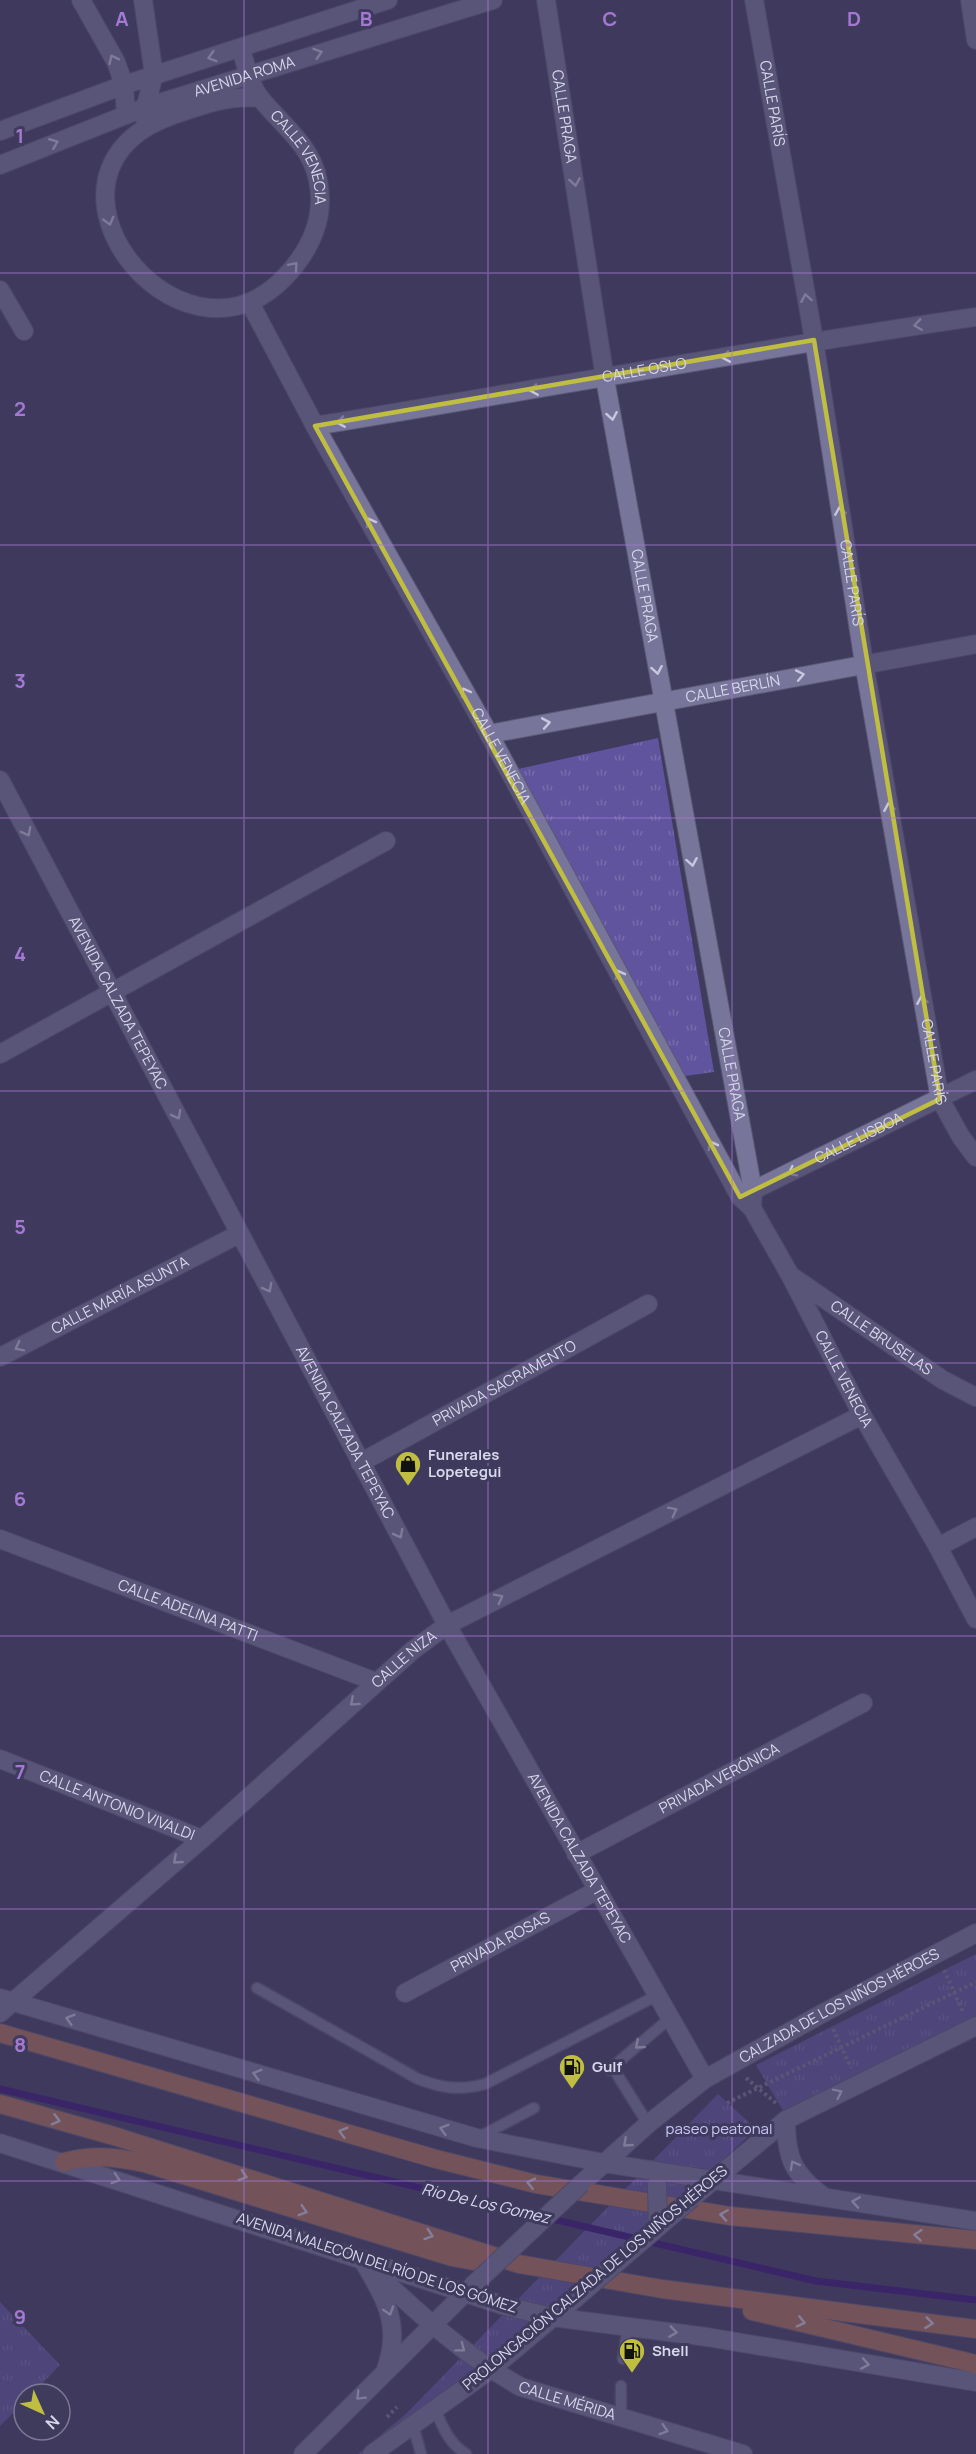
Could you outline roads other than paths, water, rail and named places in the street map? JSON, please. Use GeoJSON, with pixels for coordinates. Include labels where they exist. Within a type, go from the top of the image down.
{"type":"FeatureCollection","features":[{"type":"Feature","properties":{"kind":"main road"},"geometry":{"type":"LineString","coordinates":[[0,2032],[436,2159],[536,2184],[730,2216],[976,2240]]}},
{"type":"Feature","properties":{"kind":"main road"},"geometry":{"type":"LineString","coordinates":[[0,2104],[114,2136],[519,2264],[662,2289],[976,2329]]}},
{"type":"Feature","properties":{"kind":"main road"},"geometry":{"type":"LineString","coordinates":[[64,2162],[83,2157],[100,2156],[144,2163],[452,2257],[489,2264],[519,2264]]}},
{"type":"Feature","properties":{"kind":"main road"},"geometry":{"type":"LineString","coordinates":[[662,2289],[976,2364]]}},
{"type":"Feature","properties":{"kind":"street"},"geometry":{"type":"LineString","coordinates":[[81,0],[116,62],[124,85],[126,115]]}},
{"type":"Feature","properties":{"kind":"street"},"geometry":{"type":"LineString","coordinates":[[143,0],[154,75]]}},
{"type":"Feature","properties":{"kind":"street","name":"AVENIDA ROMA"},"geometry":{"type":"LineString","coordinates":[[0,132],[124,85],[241,49],[350,6],[388,0]]}},
{"type":"Feature","properties":{"kind":"street","name":"AVENIDA ROMA"},"geometry":{"type":"LineString","coordinates":[[0,165],[146,107],[493,0]]}},
{"type":"Feature","properties":{"kind":"street","name":"CALLE PRAGA"},"geometry":{"type":"LineString","coordinates":[[546,0],[605,379],[748,1199]]}},
{"type":"Feature","properties":{"kind":"street","name":"CALLE PARÍS"},"geometry":{"type":"LineString","coordinates":[[754,0],[814,340],[864,663],[940,1099],[961,1137],[976,1157]]}},
{"type":"Feature","properties":{"kind":"street"},"geometry":{"type":"LineString","coordinates":[[970,0],[976,40]]}},
{"type":"Feature","properties":{"kind":"street"},"geometry":{"type":"LineString","coordinates":[[350,6],[357,41]]}},
{"type":"Feature","properties":{"kind":"street","name":"CALLE VENECIA"},"geometry":{"type":"LineString","coordinates":[[241,49],[260,98],[287,126],[310,159],[318,179],[319,214],[307,251],[281,281],[250,303],[225,309],[199,307],[178,301],[147,280],[122,252],[111,232],[105,209],[105,182],[110,164],[120,149],[139,130],[160,119],[233,97],[260,98]]}},
{"type":"Feature","properties":{"kind":"street","name":"CALLE VENECIA"},"geometry":{"type":"LineString","coordinates":[[139,130],[154,75]]}},
{"type":"Feature","properties":{"kind":"street"},"geometry":{"type":"LineString","coordinates":[[0,290],[24,331]]}},
{"type":"Feature","properties":{"kind":"street","name":"CALLE VENECIA"},"geometry":{"type":"LineString","coordinates":[[250,303],[315,426],[790,1275],[862,1415],[938,1547],[976,1619]]}},
{"type":"Feature","properties":{"kind":"street","name":"CALLE OSLO"},"geometry":{"type":"LineString","coordinates":[[315,426],[605,379],[814,340],[976,317]]}},
{"type":"Feature","properties":{"kind":"street","name":"CALLE BERLÍN"},"geometry":{"type":"LineString","coordinates":[[489,734],[976,644]]}},
{"type":"Feature","properties":{"kind":"street","name":"AVENIDA CALZADA TEPEYAC"},"geometry":{"type":"LineString","coordinates":[[0,780],[447,1625],[596,1891],[705,2079]]}},
{"type":"Feature","properties":{"kind":"street"},"geometry":{"type":"LineString","coordinates":[[0,1054],[386,841]]}},
{"type":"Feature","properties":{"kind":"street","name":"CALLE LISBOA"},"geometry":{"type":"LineString","coordinates":[[748,1199],[976,1080]]}},
{"type":"Feature","properties":{"kind":"street","name":"CALLE MARÍA ASUNTA"},"geometry":{"type":"LineString","coordinates":[[0,1357],[239,1233]]}},
{"type":"Feature","properties":{"kind":"street","name":"CALLE BRUSELAS"},"geometry":{"type":"LineString","coordinates":[[790,1275],[943,1380],[976,1396]]}},
{"type":"Feature","properties":{"kind":"street","name":"PRIVADA SACRAMENTO"},"geometry":{"type":"LineString","coordinates":[[360,1463],[648,1304]]}},
{"type":"Feature","properties":{"kind":"street","name":"CALLE NIZA"},"geometry":{"type":"LineString","coordinates":[[4,2004],[202,1839],[376,1682],[447,1625],[862,1415]]}},
{"type":"Feature","properties":{"kind":"street"},"geometry":{"type":"LineString","coordinates":[[938,1547],[976,1527]]}},
{"type":"Feature","properties":{"kind":"street","name":"CALLE ADELINA PATTI"},"geometry":{"type":"LineString","coordinates":[[0,1539],[376,1682]]}},
{"type":"Feature","properties":{"kind":"street","name":"PRIVADA VERÓNICA"},"geometry":{"type":"LineString","coordinates":[[576,1854],[862,1704]]}},
{"type":"Feature","properties":{"kind":"street","name":"CALLE ANTONIO VIVALDI"},"geometry":{"type":"LineString","coordinates":[[0,1759],[202,1839]]}},
{"type":"Feature","properties":{"kind":"street","name":"PRIVADA ROSAS"},"geometry":{"type":"LineString","coordinates":[[405,1992],[596,1891]]}},
{"type":"Feature","properties":{"kind":"street","name":"CALZADA DE LOS NIÑOS HÉROES"},"geometry":{"type":"LineString","coordinates":[[705,2079],[730,2063],[976,1933]]}},
{"type":"Feature","properties":{"kind":"street"},"geometry":{"type":"LineString","coordinates":[[4,2004],[477,2138],[604,2163],[656,2178],[714,2179],[976,2221]]}},
{"type":"Feature","properties":{"kind":"street"},"geometry":{"type":"LineString","coordinates":[[825,2198],[807,2183],[794,2167],[787,2144],[789,2118],[973,2028]]}},
{"type":"Feature","properties":{"kind":"street"},"geometry":{"type":"LineString","coordinates":[[303,2454],[431,2325],[581,2184],[648,2124],[705,2079]]}},
{"type":"Feature","properties":{"kind":"street","name":"PROLONGACIÓN CALZADA DE LOS NIÑOS HÉROES"},"geometry":{"type":"LineString","coordinates":[[372,2454],[490,2370],[789,2118]]}},
{"type":"Feature","properties":{"kind":"street","name":"AVENIDA MALECÓN DEL RÍO DE LOS GÓMEZ"},"geometry":{"type":"LineString","coordinates":[[0,2143],[362,2259],[552,2317],[628,2326],[976,2382]]}},
{"type":"Feature","properties":{"kind":"street"},"geometry":{"type":"LineString","coordinates":[[656,2178],[658,2227]]}},
{"type":"Feature","properties":{"kind":"street"},"geometry":{"type":"LineString","coordinates":[[362,2259],[391,2317],[393,2349],[385,2371]]}},
{"type":"Feature","properties":{"kind":"street","name":"CALLE MÉRIDA"},"geometry":{"type":"LineString","coordinates":[[362,2259],[431,2325],[490,2370],[522,2387],[742,2454]]}},
{"type":"Feature","properties":{"kind":"lane"},"geometry":{"type":"LineString","coordinates":[[257,1988],[418,2079],[442,2088],[464,2090],[485,2084],[656,1996]]}},
{"type":"Feature","properties":{"kind":"lane"},"geometry":{"type":"LineString","coordinates":[[648,2124],[611,2069],[669,2019]]}},
{"type":"Feature","properties":{"kind":"lane"},"geometry":{"type":"LineString","coordinates":[[477,2138],[534,2108]]}},
{"type":"Feature","properties":{"kind":"lane"},"geometry":{"type":"LineString","coordinates":[[623,2359],[628,2326]]}},
{"type":"Feature","properties":{"kind":"lane"},"geometry":{"type":"LineString","coordinates":[[621,2386],[621,2417]]}},
{"type":"Feature","properties":{"kind":"lane"},"geometry":{"type":"LineString","coordinates":[[435,2409],[446,2434],[455,2446],[466,2454]]}},
{"type":"Feature","properties":{"kind":"lane"},"geometry":{"type":"LineString","coordinates":[[413,2425],[421,2454]]}},
{"type":"Feature","properties":{"kind":"waterway","name":"Rio De Los Gomez"},"geometry":{"type":"LineString","coordinates":[[0,2089],[816,2281],[976,2300]]}},
{"type":"Feature","properties":{"kind":"place","name":"Funerales Lopetegui"},"geometry":{"type":"Point","coordinates":[408,1487]}},
{"type":"Feature","properties":{"kind":"place","name":"Gulf"},"geometry":{"type":"Point","coordinates":[572,2090]}},
{"type":"Feature","properties":{"kind":"place","name":"Shell"},"geometry":{"type":"Point","coordinates":[632,2374]}},
{"type":"Feature","properties":{"kind":"park label","name":"paseo peatonal"},"geometry":{"type":"Point","coordinates":[719,2129]}}]}
